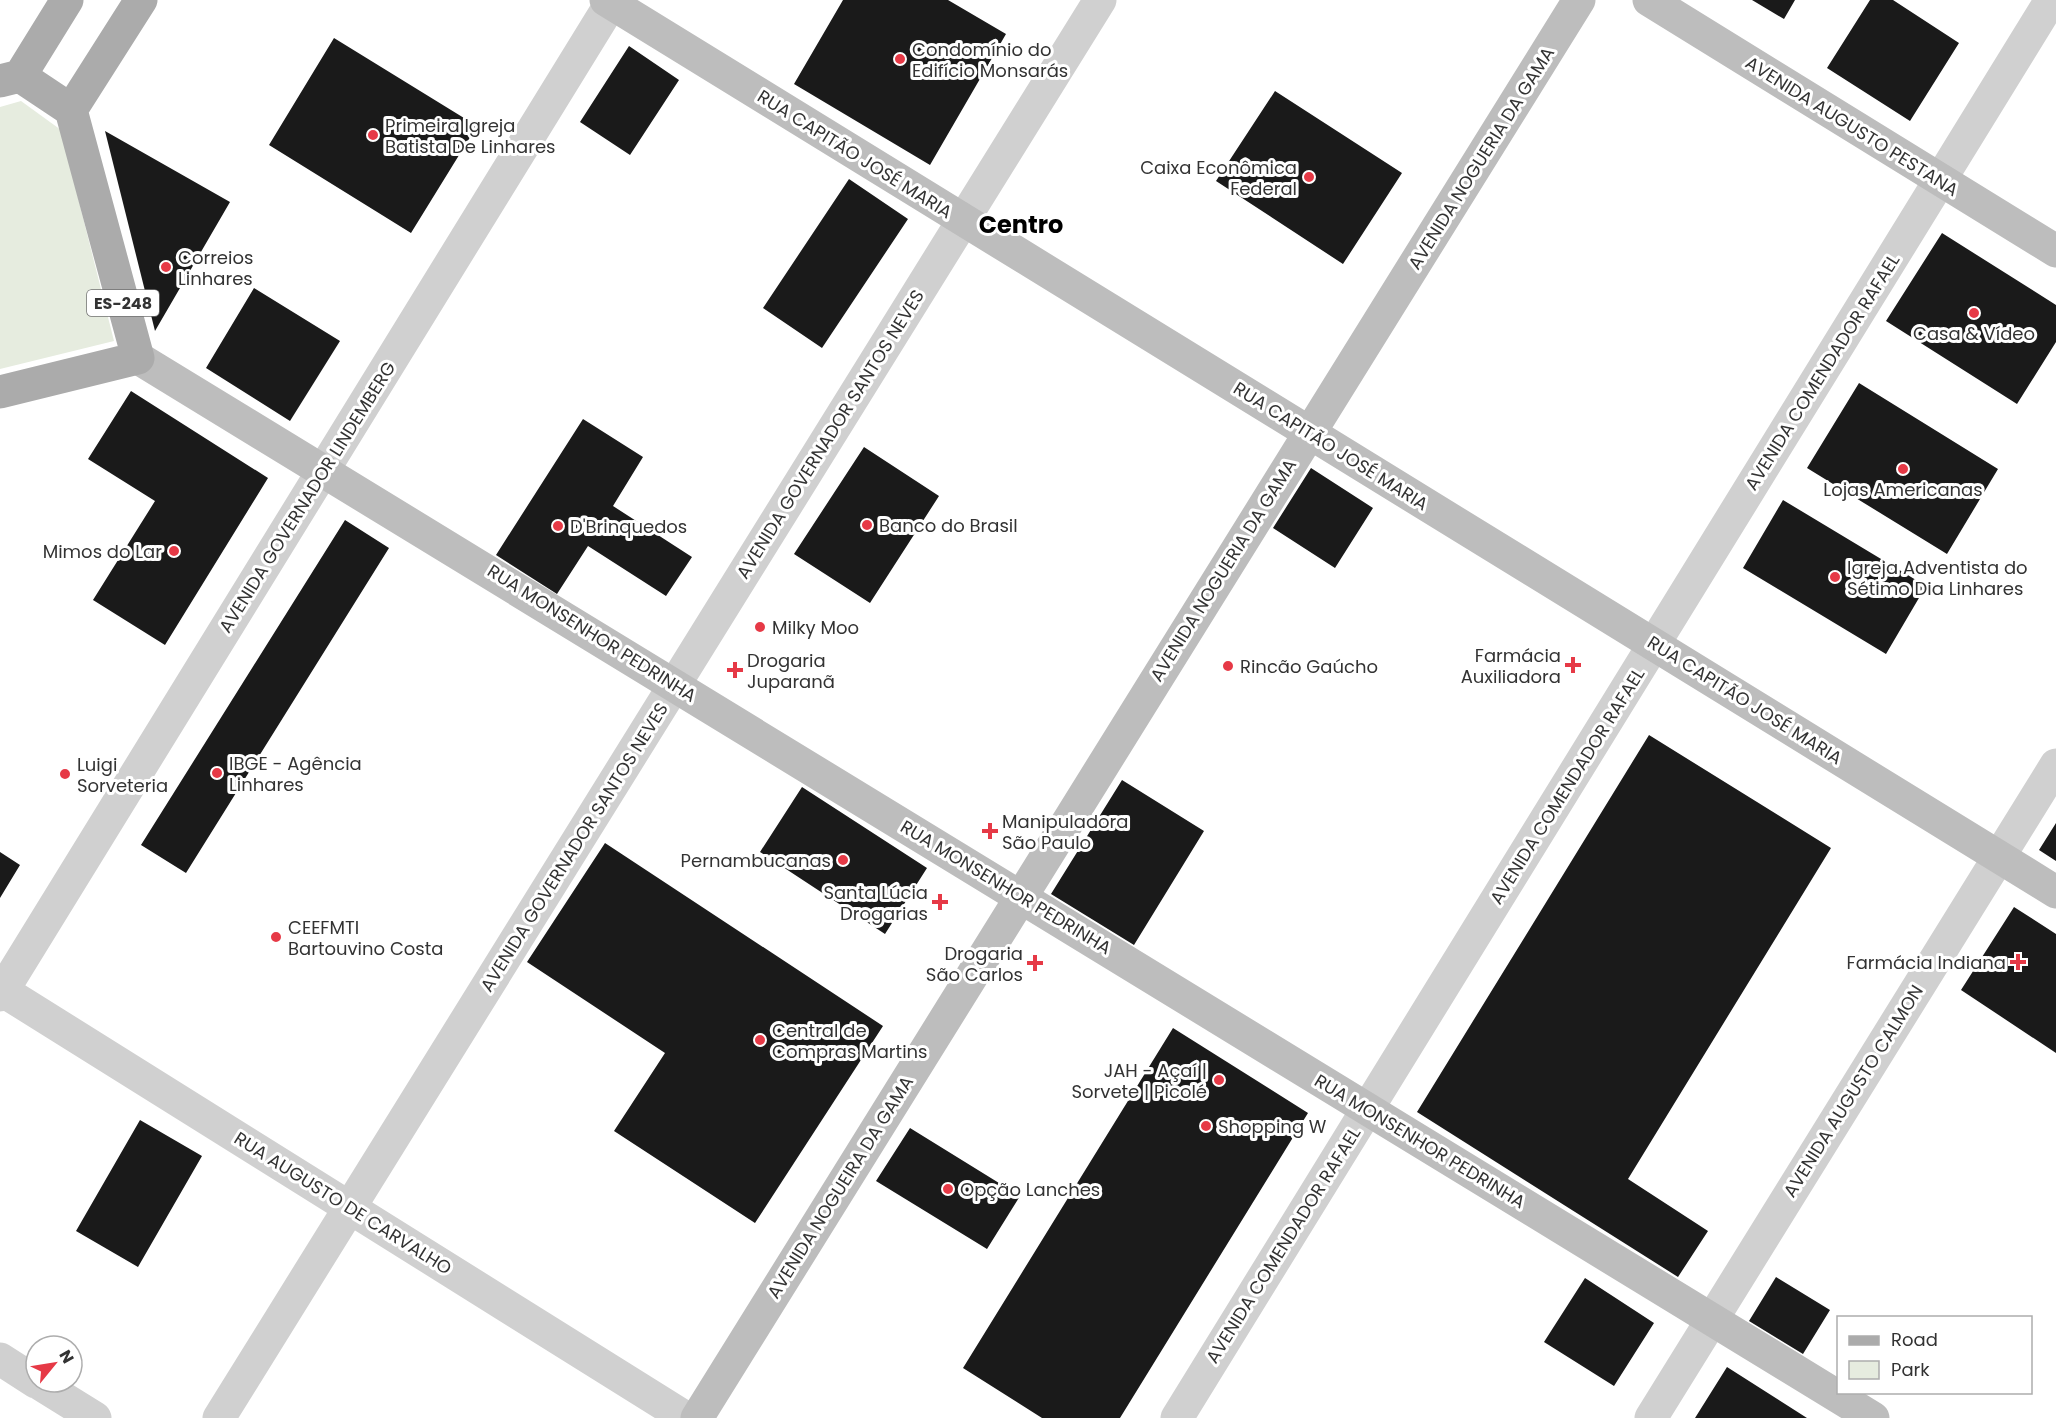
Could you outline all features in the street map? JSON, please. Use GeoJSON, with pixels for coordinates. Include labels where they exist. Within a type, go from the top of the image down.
{"type":"FeatureCollection","features":[{"type":"Feature","properties":{"kind":"main road"},"geometry":{"type":"LineString","coordinates":[[67,0],[10,79],[71,110],[141,0]]}},
{"type":"Feature","properties":{"kind":"main road","name":"AVENIDA NOGUERIA DA GAMA"},"geometry":{"type":"LineString","coordinates":[[1020,896],[1579,0]]}},
{"type":"Feature","properties":{"kind":"main road","name":"AVENIDA AUGUSTO PESTANA"},"geometry":{"type":"LineString","coordinates":[[1649,0],[2056,251]]}},
{"type":"Feature","properties":{"kind":"main road","name":"RUA CAPITÃO JOSÉ MARIA"},"geometry":{"type":"LineString","coordinates":[[610,1],[2056,892]]}},
{"type":"Feature","properties":{"kind":"main road","name":"ES-248"},"geometry":{"type":"LineString","coordinates":[[71,110],[138,358]]}},
{"type":"Feature","properties":{"kind":"main road"},"geometry":{"type":"LineString","coordinates":[[0,392],[138,358]]}},
{"type":"Feature","properties":{"kind":"main road","name":"RUA MONSENHOR PEDRINHA"},"geometry":{"type":"LineString","coordinates":[[138,358],[324,469],[1873,1418]]}},
{"type":"Feature","properties":{"kind":"main road","name":"AVENIDA NOGUEIRA DA GAMA"},"geometry":{"type":"LineString","coordinates":[[697,1418],[1020,896]]}},
{"type":"Feature","properties":{"kind":"street","name":"AVENIDA GOVERNADOR SANTOS NEVES"},"geometry":{"type":"LineString","coordinates":[[219,1418],[1100,0]]}},
{"type":"Feature","properties":{"kind":"street","name":"AVENIDA COMENDADOR RAFAEL"},"geometry":{"type":"LineString","coordinates":[[1177,1418],[2051,0]]}},
{"type":"Feature","properties":{"kind":"street","name":"AVENIDA GOVERNADOR LINDEMBERG"},"geometry":{"type":"LineString","coordinates":[[1,991],[610,1]]}},
{"type":"Feature","properties":{"kind":"street","name":"AVENIDA AUGUSTO CALMON"},"geometry":{"type":"LineString","coordinates":[[1651,1418],[2056,765]]}},
{"type":"Feature","properties":{"kind":"street","name":"RUA AUGUSTO DE CARVALHO"},"geometry":{"type":"LineString","coordinates":[[1,991],[686,1418]]}},
{"type":"Feature","properties":{"kind":"street"},"geometry":{"type":"LineString","coordinates":[[0,1359],[24,1374]]}},
{"type":"Feature","properties":{"kind":"street"},"geometry":{"type":"LineString","coordinates":[[56,1394],[95,1418]]}},
{"type":"Feature","properties":{"kind":"green space"},"geometry":{"type":"Polygon","coordinates":[[[21,101],[61,130],[114,341],[0,369],[0,107],[21,101]]]}},
{"type":"Feature","properties":{"kind":"building","name":"Condomínio do Edifício Monsarás"},"geometry":{"type":"Polygon","coordinates":[[[843,0],[948,0],[1006,34],[930,165],[794,84],[843,0]]]}},
{"type":"Feature","properties":{"kind":"building"},"geometry":{"type":"Polygon","coordinates":[[[1752,0],[1795,0],[1784,19],[1752,0]]]}},
{"type":"Feature","properties":{"kind":"building"},"geometry":{"type":"Polygon","coordinates":[[[1870,0],[1893,0],[1959,43],[1910,121],[1827,68],[1870,0]]]}},
{"type":"Feature","properties":{"kind":"building","name":"Primeira Igreja Batista De Linhares"},"geometry":{"type":"Polygon","coordinates":[[[334,38],[477,126],[411,233],[269,145],[334,38]]]}},
{"type":"Feature","properties":{"kind":"building"},"geometry":{"type":"Polygon","coordinates":[[[629,46],[679,80],[630,155],[580,122],[629,46]]]}},
{"type":"Feature","properties":{"kind":"building","name":"Caixa Econômica Federal"},"geometry":{"type":"Polygon","coordinates":[[[1275,91],[1402,173],[1343,264],[1216,181],[1275,91]]]}},
{"type":"Feature","properties":{"kind":"building","name":"Correios Linhares"},"geometry":{"type":"Polygon","coordinates":[[[105,131],[230,202],[155,331],[105,131]]]}},
{"type":"Feature","properties":{"kind":"building"},"geometry":{"type":"Polygon","coordinates":[[[849,179],[908,219],[822,348],[763,308],[849,179]]]}},
{"type":"Feature","properties":{"kind":"building","name":"Casa & Vídeo"},"geometry":{"type":"Polygon","coordinates":[[[1942,233],[2056,305],[2056,342],[2017,404],[1886,321],[1942,233]]]}},
{"type":"Feature","properties":{"kind":"building"},"geometry":{"type":"Polygon","coordinates":[[[254,288],[340,341],[290,421],[206,368],[254,288]]]}},
{"type":"Feature","properties":{"kind":"building","name":"Lojas Americanas"},"geometry":{"type":"Polygon","coordinates":[[[1859,383],[1998,469],[1947,554],[1807,468],[1859,383]]]}},
{"type":"Feature","properties":{"kind":"building","name":"Mimos do Lar"},"geometry":{"type":"Polygon","coordinates":[[[131,391],[268,478],[165,645],[93,600],[155,501],[88,459],[131,391]]]}},
{"type":"Feature","properties":{"kind":"building","name":"D'Brinquedos"},"geometry":{"type":"Polygon","coordinates":[[[583,419],[643,457],[613,506],[692,557],[666,596],[588,546],[557,594],[496,555],[583,419]]]}},
{"type":"Feature","properties":{"kind":"building","name":"Banco do Brasil"},"geometry":{"type":"Polygon","coordinates":[[[864,447],[939,496],[870,603],[794,554],[864,447]]]}},
{"type":"Feature","properties":{"kind":"building"},"geometry":{"type":"Polygon","coordinates":[[[1311,468],[1373,508],[1335,568],[1273,528],[1311,468]]]}},
{"type":"Feature","properties":{"kind":"building","name":"Igreja Adventista do Sétimo Dia Linhares"},"geometry":{"type":"Polygon","coordinates":[[[1783,500],[1926,586],[1886,654],[1743,568],[1783,500]]]}},
{"type":"Feature","properties":{"kind":"building"},"geometry":{"type":"Polygon","coordinates":[[[345,520],[389,548],[186,873],[141,845],[345,520]]]}},
{"type":"Feature","properties":{"kind":"building"},"geometry":{"type":"Polygon","coordinates":[[[1649,735],[1831,848],[1628,1179],[1708,1231],[1678,1277],[1417,1112],[1649,735]]]}},
{"type":"Feature","properties":{"kind":"building"},"geometry":{"type":"Polygon","coordinates":[[[1122,780],[1204,831],[1134,945],[1051,894],[1122,780]]]}},
{"type":"Feature","properties":{"kind":"building","name":"Pernambucanas"},"geometry":{"type":"Polygon","coordinates":[[[802,787],[927,868],[885,934],[760,852],[802,787]]]}},
{"type":"Feature","properties":{"kind":"building"},"geometry":{"type":"Polygon","coordinates":[[[2056,823],[2056,861],[2039,850],[2056,823]]]}},
{"type":"Feature","properties":{"kind":"building","name":"Central de Compras Martins"},"geometry":{"type":"Polygon","coordinates":[[[605,843],[883,1026],[755,1223],[614,1131],[665,1053],[527,962],[605,843]]]}},
{"type":"Feature","properties":{"kind":"building"},"geometry":{"type":"Polygon","coordinates":[[[0,852],[20,865],[0,898],[0,852]]]}},
{"type":"Feature","properties":{"kind":"building","name":"Farmácia Indiana"},"geometry":{"type":"Polygon","coordinates":[[[2014,907],[2056,934],[2056,1053],[1961,990],[2014,907]]]}},
{"type":"Feature","properties":{"kind":"building"},"geometry":{"type":"Polygon","coordinates":[[[1173,1028],[1308,1113],[1120,1418],[1042,1418],[963,1368],[1173,1028]]]}},
{"type":"Feature","properties":{"kind":"building"},"geometry":{"type":"Polygon","coordinates":[[[140,1120],[202,1156],[138,1267],[76,1231],[140,1120]]]}},
{"type":"Feature","properties":{"kind":"building","name":"Opção Lanches"},"geometry":{"type":"Polygon","coordinates":[[[910,1128],[1020,1196],[987,1249],[876,1181],[910,1128]]]}},
{"type":"Feature","properties":{"kind":"building"},"geometry":{"type":"Polygon","coordinates":[[[1776,1277],[1830,1310],[1803,1354],[1749,1321],[1776,1277]]]}},
{"type":"Feature","properties":{"kind":"building"},"geometry":{"type":"Polygon","coordinates":[[[1585,1278],[1654,1323],[1614,1386],[1544,1342],[1585,1278]]]}},
{"type":"Feature","properties":{"kind":"building"},"geometry":{"type":"Polygon","coordinates":[[[1727,1367],[1807,1418],[1695,1418],[1727,1367]]]}},
{"type":"Feature","properties":{"kind":"place","name":"Condomínio do Edifício Monsarás"},"geometry":{"type":"Point","coordinates":[900,59]}},
{"type":"Feature","properties":{"kind":"place","name":"Primeira Igreja Batista De Linhares"},"geometry":{"type":"Point","coordinates":[373,135]}},
{"type":"Feature","properties":{"kind":"place","name":"Caixa Econômica Federal"},"geometry":{"type":"Point","coordinates":[1309,177]}},
{"type":"Feature","properties":{"kind":"place","name":"Correios Linhares"},"geometry":{"type":"Point","coordinates":[166,267]}},
{"type":"Feature","properties":{"kind":"place","name":"Casa & Vídeo"},"geometry":{"type":"Point","coordinates":[1974,313]}},
{"type":"Feature","properties":{"kind":"place","name":"Lojas Americanas"},"geometry":{"type":"Point","coordinates":[1903,469]}},
{"type":"Feature","properties":{"kind":"place","name":"Banco do Brasil"},"geometry":{"type":"Point","coordinates":[867,525]}},
{"type":"Feature","properties":{"kind":"place","name":"D'Brinquedos"},"geometry":{"type":"Point","coordinates":[558,526]}},
{"type":"Feature","properties":{"kind":"place","name":"Mimos do Lar"},"geometry":{"type":"Point","coordinates":[174,551]}},
{"type":"Feature","properties":{"kind":"place","name":"Igreja Adventista do Sétimo Dia Linhares"},"geometry":{"type":"Point","coordinates":[1835,577]}},
{"type":"Feature","properties":{"kind":"place","name":"Milky Moo"},"geometry":{"type":"Point","coordinates":[760,627]}},
{"type":"Feature","properties":{"kind":"place","name":"Farmácia Auxiliadora"},"geometry":{"type":"Point","coordinates":[1573,665]}},
{"type":"Feature","properties":{"kind":"place","name":"Rincão Gaúcho"},"geometry":{"type":"Point","coordinates":[1228,666]}},
{"type":"Feature","properties":{"kind":"place","name":"Drogaria Juparanã"},"geometry":{"type":"Point","coordinates":[735,670]}},
{"type":"Feature","properties":{"kind":"place","name":"IBGE - Agência Linhares"},"geometry":{"type":"Point","coordinates":[217,773]}},
{"type":"Feature","properties":{"kind":"place","name":"Luigi Sorveteria"},"geometry":{"type":"Point","coordinates":[65,774]}},
{"type":"Feature","properties":{"kind":"place","name":"Manipuladora São Paulo"},"geometry":{"type":"Point","coordinates":[990,831]}},
{"type":"Feature","properties":{"kind":"place","name":"Pernambucanas"},"geometry":{"type":"Point","coordinates":[843,860]}},
{"type":"Feature","properties":{"kind":"place","name":"Santa Lúcia Drogarias"},"geometry":{"type":"Point","coordinates":[940,902]}},
{"type":"Feature","properties":{"kind":"place","name":"CEEFMTI Bartouvino Costa"},"geometry":{"type":"Point","coordinates":[276,937]}},
{"type":"Feature","properties":{"kind":"place","name":"Farmácia Indiana"},"geometry":{"type":"Point","coordinates":[2018,962]}},
{"type":"Feature","properties":{"kind":"place","name":"Drogaria São Carlos"},"geometry":{"type":"Point","coordinates":[1035,963]}},
{"type":"Feature","properties":{"kind":"place","name":"Central de Compras Martins"},"geometry":{"type":"Point","coordinates":[760,1040]}},
{"type":"Feature","properties":{"kind":"place","name":"JAH - Açaí | Sorvete | Picolé"},"geometry":{"type":"Point","coordinates":[1219,1080]}},
{"type":"Feature","properties":{"kind":"place","name":"Shopping W"},"geometry":{"type":"Point","coordinates":[1206,1126]}},
{"type":"Feature","properties":{"kind":"place","name":"Opção Lanches"},"geometry":{"type":"Point","coordinates":[948,1189]}},
{"type":"Feature","properties":{"kind":"district","name":"Centro"},"geometry":{"type":"Point","coordinates":[1021,224]}}]}
